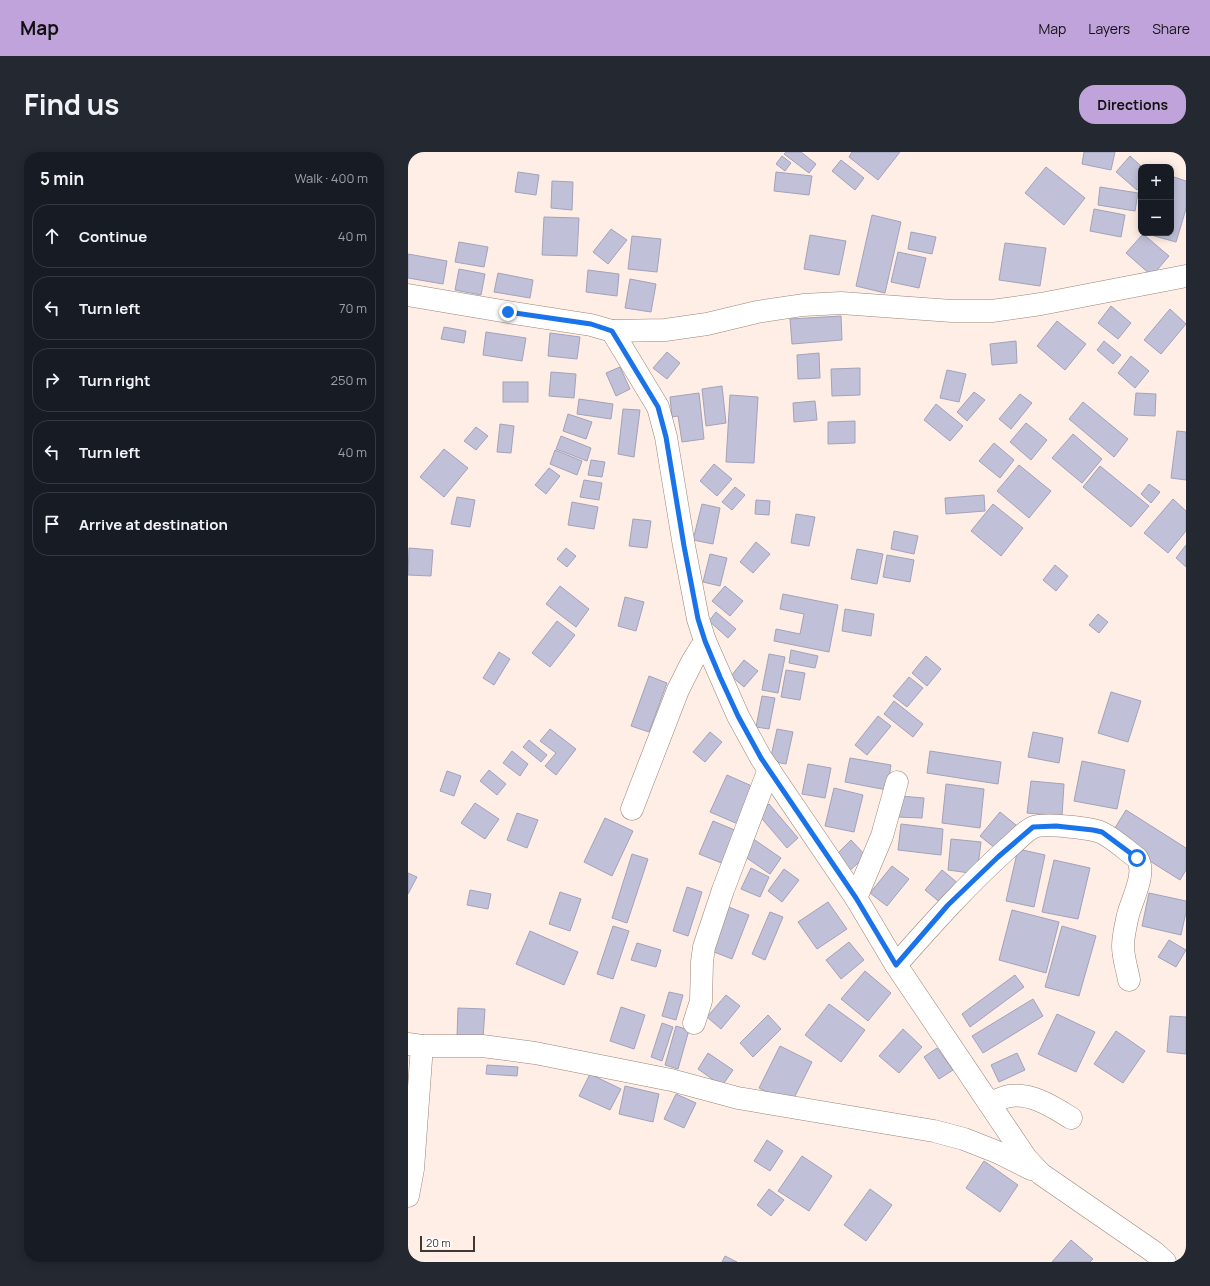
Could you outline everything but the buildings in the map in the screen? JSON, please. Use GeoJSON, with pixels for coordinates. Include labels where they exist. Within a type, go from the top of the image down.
{"type":"FeatureCollection","features":[{"type":"Feature","properties":{"kind":"street"},"geometry":{"type":"LineString","coordinates":[[408,295],[591,324],[612,331],[665,330],[707,324],[757,312],[803,305],[841,303],[952,311],[992,311],[1041,304],[1186,276]]}},
{"type":"Feature","properties":{"kind":"street"},"geometry":{"type":"LineString","coordinates":[[612,331],[658,407],[666,437],[698,619],[705,641],[738,716],[769,769],[856,898],[896,965],[1015,1144],[1041,1174]]}},
{"type":"Feature","properties":{"kind":"street"},"geometry":{"type":"LineString","coordinates":[[632,809],[678,690],[692,662],[705,641]]}},
{"type":"Feature","properties":{"kind":"street"},"geometry":{"type":"LineString","coordinates":[[694,1023],[701,1001],[704,947],[723,890],[769,769]]}},
{"type":"Feature","properties":{"kind":"street"},"geometry":{"type":"LineString","coordinates":[[856,898],[882,836],[897,782]]}},
{"type":"Feature","properties":{"kind":"street"},"geometry":{"type":"LineString","coordinates":[[896,965],[948,905],[998,857],[1029,830],[1038,826],[1056,826],[1102,832],[1137,858],[1140,862],[1140,875],[1136,894],[1128,914],[1123,946],[1129,980]]}},
{"type":"Feature","properties":{"kind":"street"},"geometry":{"type":"LineString","coordinates":[[408,1196],[413,1169],[415,1045],[482,1046],[535,1053],[671,1080],[738,1098],[934,1131],[964,1139],[1041,1174],[1154,1252],[1166,1262]]}},
{"type":"Feature","properties":{"kind":"street"},"geometry":{"type":"LineString","coordinates":[[989,1104],[1009,1096],[1021,1096],[1036,1100],[1071,1118]]}},
{"type":"Feature","properties":{"kind":"route"},"geometry":{"type":"LineString","coordinates":[[508,312],[591,324],[612,331],[647,387],[658,407],[666,437],[698,619],[705,641],[720,677],[738,716],[761,758],[856,898],[896,965],[948,905],[998,857],[1033,827],[1056,826],[1102,832],[1137,858]]}}]}
